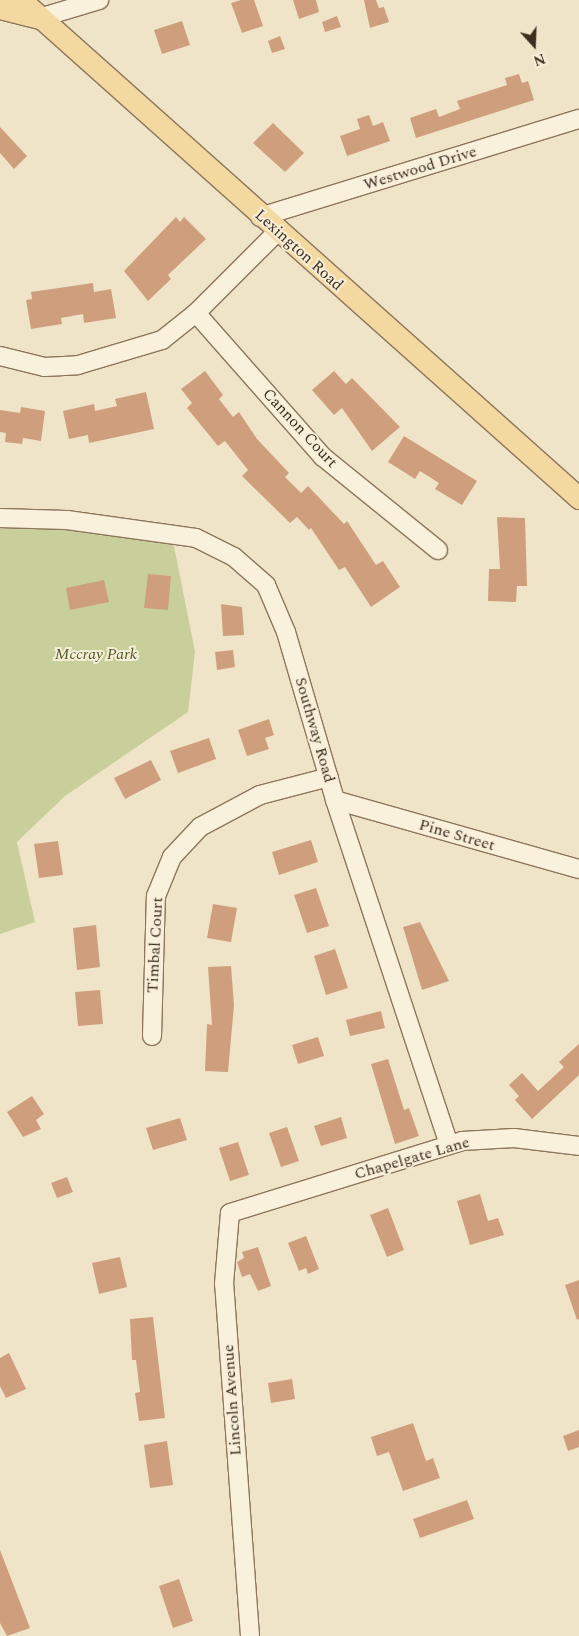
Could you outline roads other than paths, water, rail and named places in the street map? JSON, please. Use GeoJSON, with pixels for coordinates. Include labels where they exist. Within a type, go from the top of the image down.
{"type":"FeatureCollection","features":[{"type":"Feature","properties":{"kind":"main road","name":"Lexington Road"},"geometry":{"type":"LineString","coordinates":[[22,0],[39,18],[260,217],[579,498]]}},
{"type":"Feature","properties":{"kind":"main road"},"geometry":{"type":"LineString","coordinates":[[0,8],[39,18]]}},
{"type":"Feature","properties":{"kind":"street"},"geometry":{"type":"LineString","coordinates":[[39,18],[99,0]]}},
{"type":"Feature","properties":{"kind":"street","name":"Westwood Drive"},"geometry":{"type":"LineString","coordinates":[[260,217],[579,119]]}},
{"type":"Feature","properties":{"kind":"street"},"geometry":{"type":"LineString","coordinates":[[0,356],[45,367],[78,365],[162,340],[196,313],[277,232]]}},
{"type":"Feature","properties":{"kind":"street","name":"Cannon Court"},"geometry":{"type":"LineString","coordinates":[[196,313],[323,457],[438,550]]}},
{"type":"Feature","properties":{"kind":"street","name":"Southway Road"},"geometry":{"type":"LineString","coordinates":[[0,518],[67,520],[196,538],[234,557],[266,585],[286,632],[335,800],[449,1144]]}},
{"type":"Feature","properties":{"kind":"street","name":"Timbal Court"},"geometry":{"type":"LineString","coordinates":[[152,1036],[156,896],[172,857],[200,827],[260,795],[329,777]]}},
{"type":"Feature","properties":{"kind":"street","name":"Pine Street"},"geometry":{"type":"LineString","coordinates":[[335,800],[579,869]]}},
{"type":"Feature","properties":{"kind":"street","name":"Chapelgate Lane"},"geometry":{"type":"LineString","coordinates":[[277,1198],[449,1144],[475,1139],[514,1138],[579,1146]]}},
{"type":"Feature","properties":{"kind":"street","name":"Lincoln Avenue"},"geometry":{"type":"LineString","coordinates":[[250,1636],[225,1260],[230,1213],[277,1198]]}},
{"type":"Feature","properties":{"kind":"park label","name":"Mccray Park"},"geometry":{"type":"Point","coordinates":[96,654]}}]}
